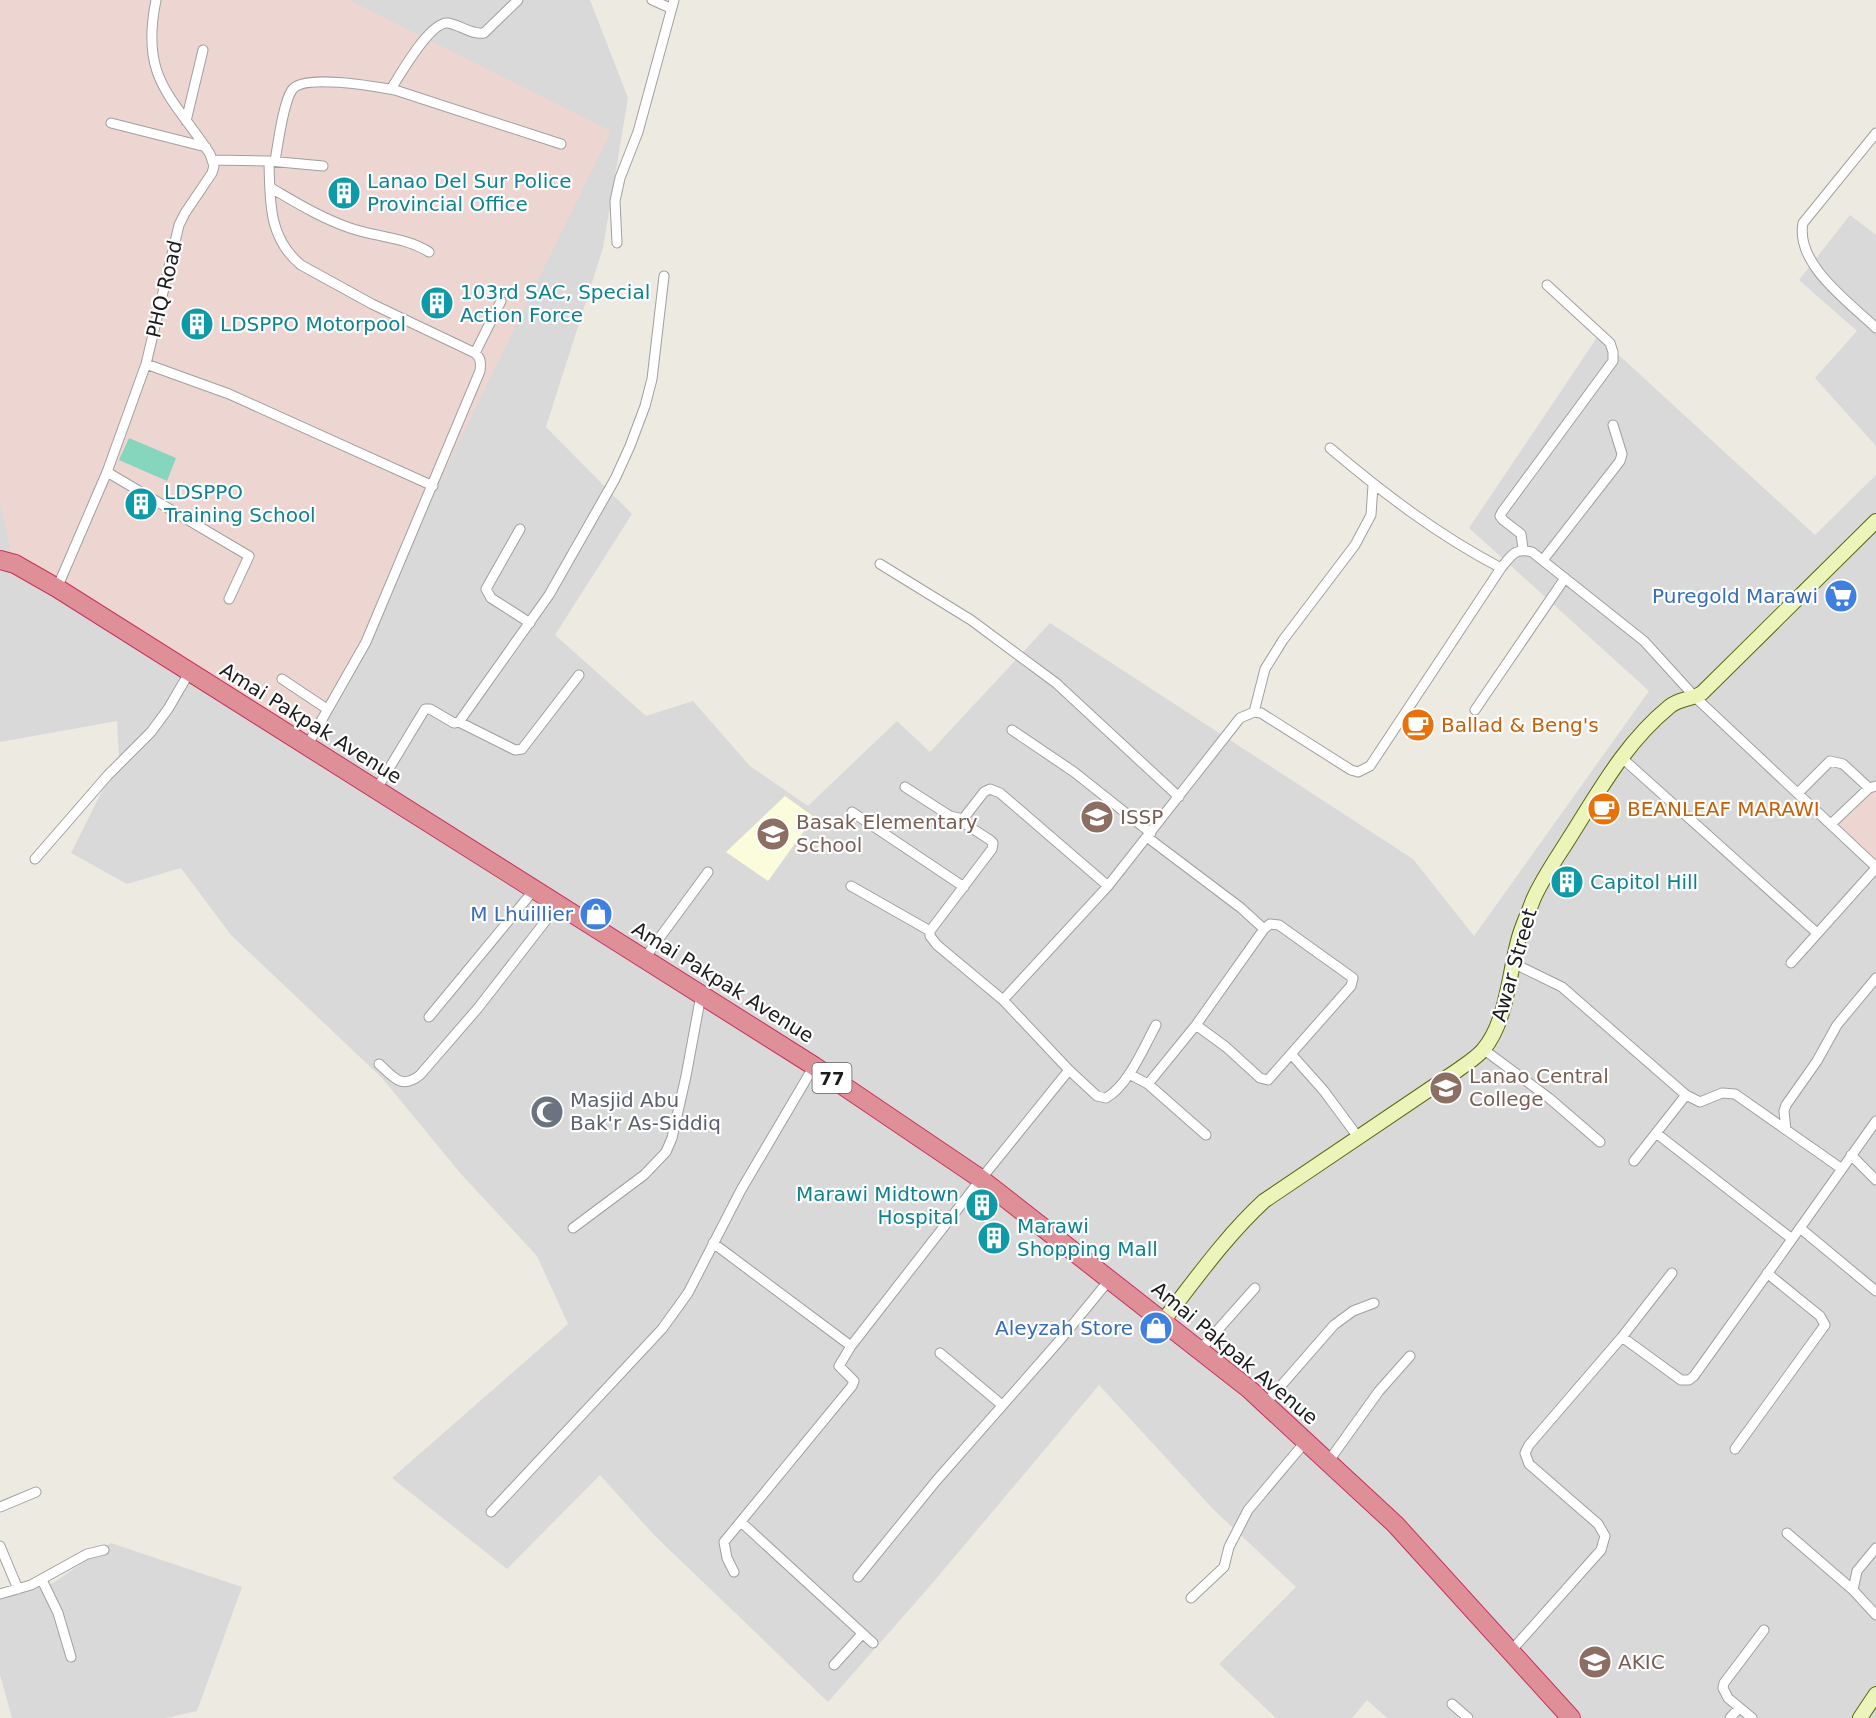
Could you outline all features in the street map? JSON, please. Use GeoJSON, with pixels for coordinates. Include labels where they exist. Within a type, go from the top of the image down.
{"type":"FeatureCollection","features":[{"type":"Feature","properties":{"kind":"highway","name":"Amai Pakpak Avenue"},"geometry":{"type":"LineString","coordinates":[[0,560],[15,564],[57,588],[814,1066],[981,1179],[1200,1350],[1306,1441],[1395,1524],[1571,1718]]}},
{"type":"Feature","properties":{"kind":"street"},"geometry":{"type":"LineString","coordinates":[[156,0],[151,44],[159,80],[213,160],[272,161],[323,166]]}},
{"type":"Feature","properties":{"kind":"street"},"geometry":{"type":"LineString","coordinates":[[391,89],[413,54],[437,26],[447,23],[477,33],[484,33],[518,0]]}},
{"type":"Feature","properties":{"kind":"street"},"geometry":{"type":"LineString","coordinates":[[617,243],[615,201],[620,178],[638,132],[672,4],[652,0]]}},
{"type":"Feature","properties":{"kind":"street"},"geometry":{"type":"LineString","coordinates":[[186,121],[203,51]]}},
{"type":"Feature","properties":{"kind":"street"},"geometry":{"type":"LineString","coordinates":[[307,746],[366,642],[480,371],[479,357],[475,353],[372,304],[301,265],[291,257],[276,234],[271,188],[272,161],[292,89],[300,83],[336,82],[372,85],[391,89],[561,144]]}},
{"type":"Feature","properties":{"kind":"street"},"geometry":{"type":"LineString","coordinates":[[111,123],[206,147]]}},
{"type":"Feature","properties":{"kind":"street"},"geometry":{"type":"LineString","coordinates":[[1876,133],[1803,223],[1800,234],[1803,247],[1817,271],[1876,328]]}},
{"type":"Feature","properties":{"kind":"street","name":"PHQ Road"},"geometry":{"type":"LineString","coordinates":[[57,588],[107,472],[146,364],[179,225],[209,180],[213,160]]}},
{"type":"Feature","properties":{"kind":"street"},"geometry":{"type":"LineString","coordinates":[[271,188],[320,217],[359,231],[412,243],[429,252]]}},
{"type":"Feature","properties":{"kind":"street"},"geometry":{"type":"LineString","coordinates":[[459,722],[549,595],[594,517],[630,446],[652,379],[664,276]]}},
{"type":"Feature","properties":{"kind":"street"},"geometry":{"type":"LineString","coordinates":[[1523,549],[1521,534],[1500,516],[1613,361],[1610,343],[1547,285]]}},
{"type":"Feature","properties":{"kind":"street"},"geometry":{"type":"LineString","coordinates":[[475,353],[501,301]]}},
{"type":"Feature","properties":{"kind":"street"},"geometry":{"type":"LineString","coordinates":[[146,364],[229,394],[433,486]]}},
{"type":"Feature","properties":{"kind":"street"},"geometry":{"type":"LineString","coordinates":[[1543,560],[1620,461],[1622,454],[1613,425]]}},
{"type":"Feature","properties":{"kind":"street"},"geometry":{"type":"LineString","coordinates":[[1330,448],[1373,484],[1444,536],[1501,568]]}},
{"type":"Feature","properties":{"kind":"street"},"geometry":{"type":"LineString","coordinates":[[107,472],[249,556],[229,599]]}},
{"type":"Feature","properties":{"kind":"street"},"geometry":{"type":"LineString","coordinates":[[1254,712],[1265,669],[1283,640],[1355,545],[1371,515],[1373,484]]}},
{"type":"Feature","properties":{"kind":"street","name":"Awar Street"},"geometry":{"type":"LineString","coordinates":[[1164,1321],[1248,1215],[1290,1182],[1458,1070],[1483,1049],[1499,1018],[1520,934],[1546,872],[1609,774],[1638,737],[1668,707],[1676,701],[1702,693],[1876,520]]}},
{"type":"Feature","properties":{"kind":"street"},"geometry":{"type":"LineString","coordinates":[[520,529],[486,592],[491,598],[530,622]]}},
{"type":"Feature","properties":{"kind":"street"},"geometry":{"type":"LineString","coordinates":[[1003,1000],[1108,886],[1240,718],[1254,712],[1261,713],[1351,770],[1364,770],[1370,766],[1501,568],[1523,549],[1543,560],[1644,641],[1695,697],[1876,868],[1791,963]]}},
{"type":"Feature","properties":{"kind":"street"},"geometry":{"type":"LineString","coordinates":[[880,564],[970,620],[1056,683],[1179,797]]}},
{"type":"Feature","properties":{"kind":"street"},"geometry":{"type":"LineString","coordinates":[[1475,710],[1565,578]]}},
{"type":"Feature","properties":{"kind":"street"},"geometry":{"type":"LineString","coordinates":[[35,859],[114,769],[151,732],[168,709],[189,673]]}},
{"type":"Feature","properties":{"kind":"street"},"geometry":{"type":"LineString","coordinates":[[376,790],[425,709],[430,709],[454,723],[459,722],[515,750],[522,749],[579,675]]}},
{"type":"Feature","properties":{"kind":"street"},"geometry":{"type":"LineString","coordinates":[[282,679],[327,709]]}},
{"type":"Feature","properties":{"kind":"street"},"geometry":{"type":"LineString","coordinates":[[1012,730],[1074,772],[1264,928]]}},
{"type":"Feature","properties":{"kind":"street"},"geometry":{"type":"LineString","coordinates":[[1622,758],[1816,933]]}},
{"type":"Feature","properties":{"kind":"street"},"geometry":{"type":"LineString","coordinates":[[1798,794],[1830,760],[1843,764],[1873,787],[1831,824]]}},
{"type":"Feature","properties":{"kind":"street"},"geometry":{"type":"LineString","coordinates":[[905,787],[950,816],[963,819],[967,825],[990,840],[993,846],[930,931],[930,936],[937,945],[1003,1000],[1069,1070],[1102,1098],[1112,1095],[1129,1074],[1156,1025]]}},
{"type":"Feature","properties":{"kind":"street"},"geometry":{"type":"LineString","coordinates":[[963,819],[984,792],[990,789],[1000,793],[1108,886]]}},
{"type":"Feature","properties":{"kind":"street"},"geometry":{"type":"LineString","coordinates":[[852,812],[963,887]]}},
{"type":"Feature","properties":{"kind":"street"},"geometry":{"type":"LineString","coordinates":[[644,959],[708,872]]}},
{"type":"Feature","properties":{"kind":"street"},"geometry":{"type":"LineString","coordinates":[[851,886],[930,931]]}},
{"type":"Feature","properties":{"kind":"street"},"geometry":{"type":"LineString","coordinates":[[429,1017],[534,891]]}},
{"type":"Feature","properties":{"kind":"street"},"geometry":{"type":"LineString","coordinates":[[379,1064],[400,1081],[409,1082],[420,1075],[478,1008],[558,905]]}},
{"type":"Feature","properties":{"kind":"street"},"geometry":{"type":"LineString","coordinates":[[1148,1084],[1196,1025],[1264,928],[1270,924],[1279,925],[1353,978],[1351,986],[1271,1079],[1263,1080],[1226,1047],[1196,1025]]}},
{"type":"Feature","properties":{"kind":"street"},"geometry":{"type":"LineString","coordinates":[[1513,963],[1562,987],[1686,1095],[1704,1102],[1722,1093],[1735,1094],[1842,1169]]}},
{"type":"Feature","properties":{"kind":"street"},"geometry":{"type":"LineString","coordinates":[[1786,1130],[1784,1110],[1786,1105],[1817,1061],[1837,1025],[1876,978]]}},
{"type":"Feature","properties":{"kind":"street"},"geometry":{"type":"LineString","coordinates":[[573,1228],[644,1175],[666,1152],[672,1138],[686,1076],[701,995]]}},
{"type":"Feature","properties":{"kind":"street"},"geometry":{"type":"LineString","coordinates":[[1483,1049],[1549,1098],[1600,1142]]}},
{"type":"Feature","properties":{"kind":"street"},"geometry":{"type":"LineString","coordinates":[[1292,1054],[1324,1091],[1358,1137]]}},
{"type":"Feature","properties":{"kind":"street"},"geometry":{"type":"LineString","coordinates":[[491,1512],[662,1329],[696,1280],[713,1243],[814,1066]]}},
{"type":"Feature","properties":{"kind":"street"},"geometry":{"type":"LineString","coordinates":[[734,1572],[727,1558],[724,1542],[852,1386],[854,1381],[852,1377],[839,1366],[851,1346],[1069,1070]]}},
{"type":"Feature","properties":{"kind":"street"},"geometry":{"type":"LineString","coordinates":[[1129,1074],[1148,1084],[1206,1135]]}},
{"type":"Feature","properties":{"kind":"street"},"geometry":{"type":"LineString","coordinates":[[1634,1161],[1686,1095]]}},
{"type":"Feature","properties":{"kind":"street"},"geometry":{"type":"LineString","coordinates":[[1622,1337],[1681,1380],[1694,1377],[1876,1121]]}},
{"type":"Feature","properties":{"kind":"street"},"geometry":{"type":"LineString","coordinates":[[1656,1133],[1792,1239]]}},
{"type":"Feature","properties":{"kind":"street"},"geometry":{"type":"LineString","coordinates":[[1851,1155],[1876,1180]]}},
{"type":"Feature","properties":{"kind":"street"},"geometry":{"type":"LineString","coordinates":[[1800,1228],[1876,1292]]}},
{"type":"Feature","properties":{"kind":"street"},"geometry":{"type":"LineString","coordinates":[[713,1243],[851,1346]]}},
{"type":"Feature","properties":{"kind":"street"},"geometry":{"type":"LineString","coordinates":[[1511,1651],[1600,1550],[1605,1536],[1598,1524],[1529,1464],[1525,1453],[1529,1445],[1622,1337],[1672,1273]]}},
{"type":"Feature","properties":{"kind":"street"},"geometry":{"type":"LineString","coordinates":[[1735,1449],[1825,1325],[1820,1316],[1767,1274]]}},
{"type":"Feature","properties":{"kind":"street"},"geometry":{"type":"LineString","coordinates":[[858,1577],[936,1481],[1074,1325],[1110,1279]]}},
{"type":"Feature","properties":{"kind":"street"},"geometry":{"type":"LineString","coordinates":[[1200,1350],[1255,1288]]}},
{"type":"Feature","properties":{"kind":"street"},"geometry":{"type":"LineString","coordinates":[[1265,1404],[1334,1325],[1353,1311],[1374,1303]]}},
{"type":"Feature","properties":{"kind":"street"},"geometry":{"type":"LineString","coordinates":[[940,1353],[1002,1405]]}},
{"type":"Feature","properties":{"kind":"street"},"geometry":{"type":"LineString","coordinates":[[1328,1462],[1373,1399],[1410,1356]]}},
{"type":"Feature","properties":{"kind":"street"},"geometry":{"type":"LineString","coordinates":[[1191,1598],[1224,1566],[1229,1548],[1248,1510],[1306,1441]]}},
{"type":"Feature","properties":{"kind":"street"},"geometry":{"type":"LineString","coordinates":[[0,1507],[36,1492]]}},
{"type":"Feature","properties":{"kind":"street"},"geometry":{"type":"LineString","coordinates":[[741,1522],[873,1643]]}},
{"type":"Feature","properties":{"kind":"street"},"geometry":{"type":"LineString","coordinates":[[1787,1533],[1853,1590],[1876,1615]]}},
{"type":"Feature","properties":{"kind":"street"},"geometry":{"type":"LineString","coordinates":[[0,1546],[18,1589]]}},
{"type":"Feature","properties":{"kind":"street"},"geometry":{"type":"LineString","coordinates":[[1853,1590],[1857,1571],[1876,1548]]}},
{"type":"Feature","properties":{"kind":"street"},"geometry":{"type":"LineString","coordinates":[[0,1594],[42,1580],[87,1554],[104,1550]]}},
{"type":"Feature","properties":{"kind":"street"},"geometry":{"type":"LineString","coordinates":[[42,1580],[58,1612],[70,1657]]}},
{"type":"Feature","properties":{"kind":"street"},"geometry":{"type":"LineString","coordinates":[[1752,1718],[1738,1708],[1724,1693],[1724,1683],[1764,1630]]}},
{"type":"Feature","properties":{"kind":"street"},"geometry":{"type":"LineString","coordinates":[[834,1665],[862,1634]]}},
{"type":"Feature","properties":{"kind":"street"},"geometry":{"type":"LineString","coordinates":[[1860,1718],[1876,1694]]}},
{"type":"Feature","properties":{"kind":"street"},"geometry":{"type":"LineString","coordinates":[[1452,1704],[1468,1718]]}},
{"type":"Feature","properties":{"kind":"street"},"geometry":{"type":"LineString","coordinates":[[1730,1718],[1738,1708]]}},
{"type":"Feature","properties":{"kind":"shaded area"},"geometry":{"type":"Polygon","coordinates":[[[0,0],[349,0],[611,131],[360,644],[305,735],[12,558],[0,502],[0,0]]]}},
{"type":"Feature","properties":{"kind":"shaded area"},"geometry":{"type":"Polygon","coordinates":[[[3,0],[590,0],[628,98],[603,248],[546,427],[632,514],[555,635],[646,716],[693,701],[750,766],[808,806],[897,721],[930,752],[1050,623],[1413,859],[1474,936],[1649,691],[1469,528],[1598,336],[1815,535],[1876,475],[1876,1718],[1387,1718],[1367,1700],[1352,1718],[1276,1718],[1219,1664],[1296,1587],[1214,1510],[1099,1385],[930,1586],[828,1702],[655,1536],[600,1475],[507,1569],[392,1478],[568,1324],[537,1256],[461,1174],[382,1078],[231,935],[181,868],[127,884],[71,853],[119,757],[117,721],[0,742],[0,49],[3,0]]]}},
{"type":"Feature","properties":{"kind":"shaded area"},"geometry":{"type":"Polygon","coordinates":[[[1850,215],[1876,235],[1876,446],[1815,378],[1857,331],[1799,280],[1850,215]]]}},
{"type":"Feature","properties":{"kind":"shaded area"},"geometry":{"type":"Polygon","coordinates":[[[1876,783],[1876,861],[1839,824],[1876,783]]]}},
{"type":"Feature","properties":{"kind":"shaded area","name":"Basak Elementary School"},"geometry":{"type":"Polygon","coordinates":[[[785,796],[814,817],[768,881],[726,852],[785,796]]]}},
{"type":"Feature","properties":{"kind":"shaded area"},"geometry":{"type":"Polygon","coordinates":[[[111,1543],[242,1587],[197,1711],[166,1718],[12,1718],[0,1675],[0,1599],[53,1583],[111,1543]]]}},
{"type":"Feature","properties":{"kind":"green space"},"geometry":{"type":"Polygon","coordinates":[[[129,438],[176,458],[167,481],[119,460],[129,438]]]}},
{"type":"Feature","properties":{"kind":"place","name":"Lanao Del Sur Police Provincial Office"},"geometry":{"type":"Point","coordinates":[344,193]}},
{"type":"Feature","properties":{"kind":"place","name":"103rd SAC, Special Action Force"},"geometry":{"type":"Point","coordinates":[437,303]}},
{"type":"Feature","properties":{"kind":"place","name":"LDSPPO Motorpool"},"geometry":{"type":"Point","coordinates":[197,324]}},
{"type":"Feature","properties":{"kind":"place","name":"LDSPPO Training School"},"geometry":{"type":"Point","coordinates":[141,504]}},
{"type":"Feature","properties":{"kind":"place","name":"Puregold Marawi"},"geometry":{"type":"Point","coordinates":[1841,596]}},
{"type":"Feature","properties":{"kind":"place","name":"Ballad & Beng's"},"geometry":{"type":"Point","coordinates":[1418,725]}},
{"type":"Feature","properties":{"kind":"place","name":"BEANLEAF MARAWI"},"geometry":{"type":"Point","coordinates":[1604,809]}},
{"type":"Feature","properties":{"kind":"place","name":"ISSP"},"geometry":{"type":"Point","coordinates":[1097,817]}},
{"type":"Feature","properties":{"kind":"place","name":"Basak Elementary School"},"geometry":{"type":"Point","coordinates":[773,834]}},
{"type":"Feature","properties":{"kind":"place","name":"Capitol Hill"},"geometry":{"type":"Point","coordinates":[1567,882]}},
{"type":"Feature","properties":{"kind":"place","name":"M Lhuillier"},"geometry":{"type":"Point","coordinates":[596,914]}},
{"type":"Feature","properties":{"kind":"place","name":"Lanao Central College"},"geometry":{"type":"Point","coordinates":[1446,1088]}},
{"type":"Feature","properties":{"kind":"place","name":"Masjid Abu Bak'r As-Siddiq"},"geometry":{"type":"Point","coordinates":[547,1112]}},
{"type":"Feature","properties":{"kind":"place","name":"Marawi Midtown Hospital"},"geometry":{"type":"Point","coordinates":[982,1205]}},
{"type":"Feature","properties":{"kind":"place","name":"Marawi Shopping Mall"},"geometry":{"type":"Point","coordinates":[994,1238]}},
{"type":"Feature","properties":{"kind":"place","name":"Aleyzah Store"},"geometry":{"type":"Point","coordinates":[1156,1328]}},
{"type":"Feature","properties":{"kind":"place","name":"AKIC"},"geometry":{"type":"Point","coordinates":[1595,1662]}}]}
